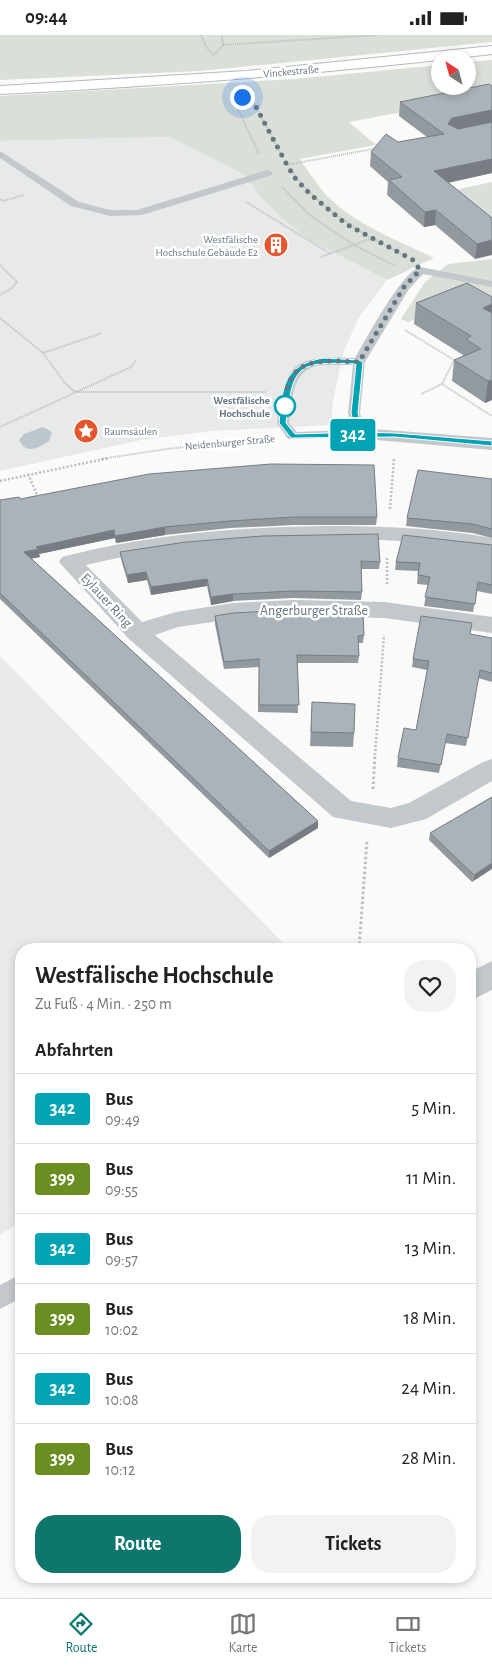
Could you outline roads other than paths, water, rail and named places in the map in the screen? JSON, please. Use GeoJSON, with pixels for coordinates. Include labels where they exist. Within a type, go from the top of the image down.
{"type":"FeatureCollection","features":[{"type":"Feature","properties":{"kind":"main road","name":"Vinckestraße"},"geometry":{"type":"LineString","coordinates":[[0,90],[211,78],[492,50]]}},
{"type":"Feature","properties":{"kind":"street","name":"Neidenburger Straße"},"geometry":{"type":"LineString","coordinates":[[360,434],[492,443]]}},
{"type":"Feature","properties":{"kind":"street","name":"Eylauer Ring"},"geometry":{"type":"LineString","coordinates":[[492,545],[453,537],[387,533],[244,535],[157,543],[70,562],[137,632],[343,810],[369,816],[391,818],[416,812],[492,769]]}},
{"type":"Feature","properties":{"kind":"street","name":"Angerburger Straße"},"geometry":{"type":"LineString","coordinates":[[137,632],[176,620],[232,611],[293,608],[386,609],[492,625]]}},
{"type":"Feature","properties":{"kind":"street"},"geometry":{"type":"LineString","coordinates":[[476,984],[492,974]]}},
{"type":"Feature","properties":{"kind":"lane"},"geometry":{"type":"LineString","coordinates":[[0,154],[75,204],[110,213],[138,213],[223,187],[267,170]]}},
{"type":"Feature","properties":{"kind":"lane"},"geometry":{"type":"LineString","coordinates":[[360,434],[354,413],[359,362],[385,317],[417,273],[492,284]]}},
{"type":"Feature","properties":{"kind":"lane","name":"Neidenburger Straße"},"geometry":{"type":"LineString","coordinates":[[359,362],[323,360],[309,363],[294,373],[286,392],[283,423],[293,437],[360,434]]}},
{"type":"Feature","properties":{"kind":"lane"},"geometry":{"type":"LineString","coordinates":[[0,1298],[15,1289]]}},
{"type":"Feature","properties":{"kind":"place","name":"Westfälische Hochschule Gebäude E2"},"geometry":{"type":"Point","coordinates":[276,245]}},
{"type":"Feature","properties":{"kind":"place","name":"Westfälische Hochschule"},"geometry":{"type":"Point","coordinates":[285,406]}},
{"type":"Feature","properties":{"kind":"place","name":"Raumsäulen"},"geometry":{"type":"Point","coordinates":[86,431]}}]}
